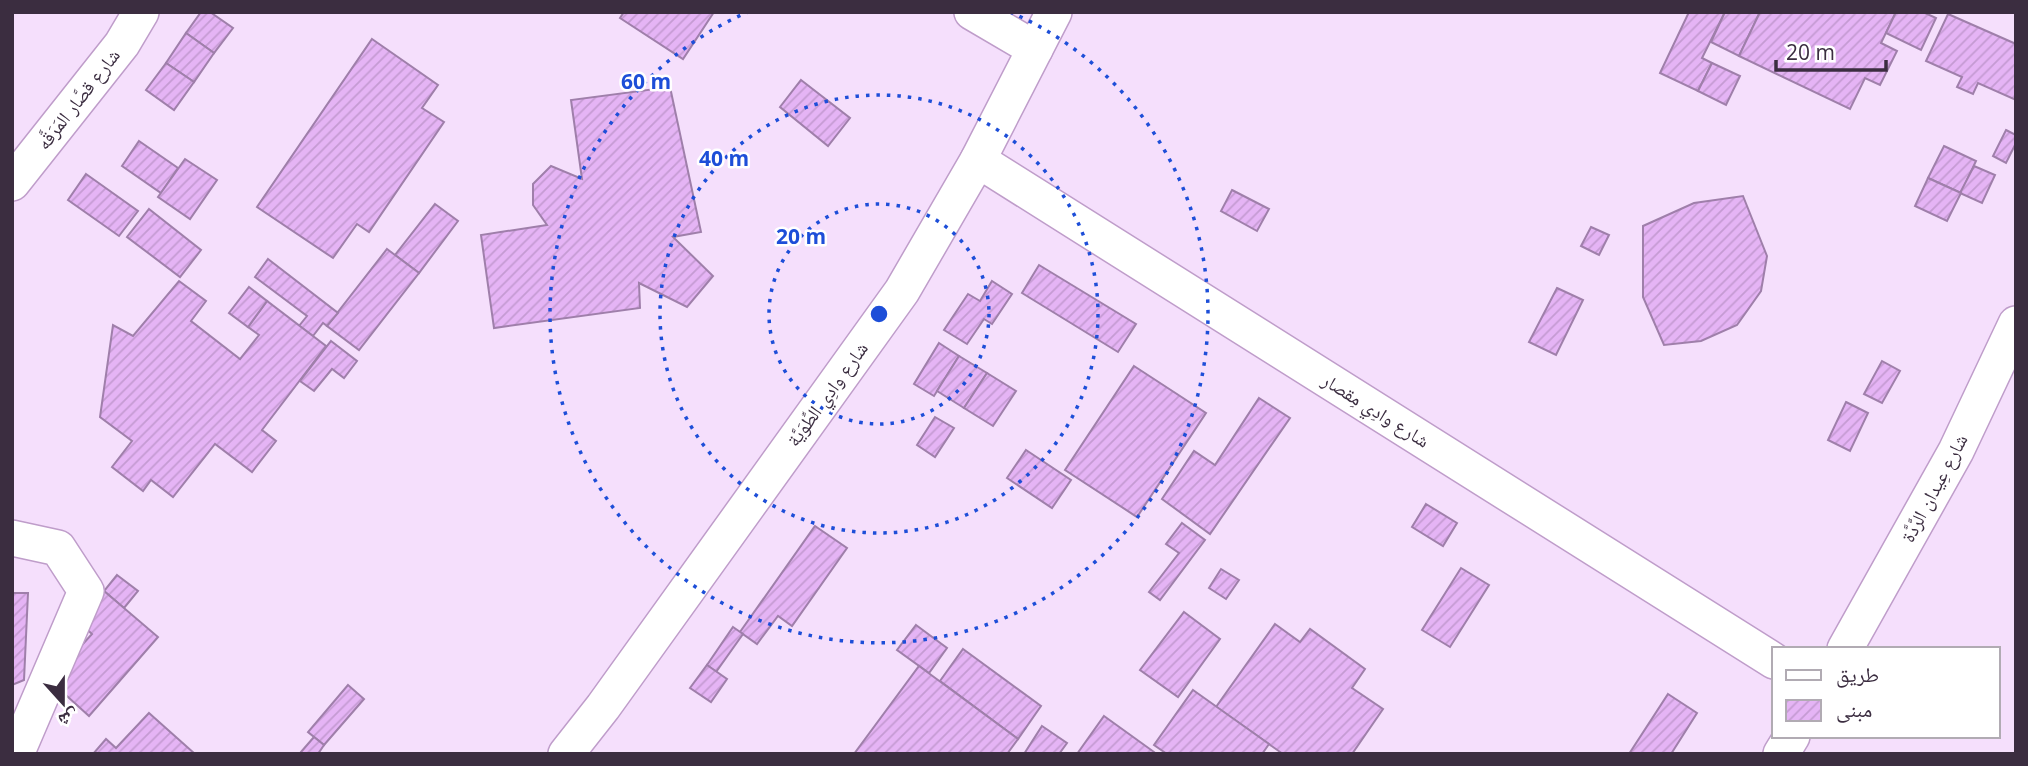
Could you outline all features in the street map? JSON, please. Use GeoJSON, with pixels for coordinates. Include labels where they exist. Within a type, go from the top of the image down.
{"type":"FeatureCollection","features":[{"type":"Feature","properties":{"kind":"street","name":"شارع قصَّار المَرَقَّه"},"geometry":{"type":"LineString","coordinates":[[12,183],[121,44],[141,12]]}},
{"type":"Feature","properties":{"kind":"street"},"geometry":{"type":"LineString","coordinates":[[972,12],[1035,49]]}},
{"type":"Feature","properties":{"kind":"street","name":"شارع وادِي الطِّوَيَّة"},"geometry":{"type":"LineString","coordinates":[[566,754],[611,696],[902,291],[978,160],[1054,12]]}},
{"type":"Feature","properties":{"kind":"street","name":"شارع وادِي مِقصار"},"geometry":{"type":"LineString","coordinates":[[978,160],[1772,660]]}},
{"type":"Feature","properties":{"kind":"street","name":"شارع عِيدان الرَّدَّة"},"geometry":{"type":"LineString","coordinates":[[1846,647],[1956,451],[2016,324]]}},
{"type":"Feature","properties":{"kind":"street"},"geometry":{"type":"LineString","coordinates":[[12,538],[58,548],[86,591],[20,745],[12,753]]}},
{"type":"Feature","properties":{"kind":"street"},"geometry":{"type":"LineString","coordinates":[[1781,754],[1791,738]]}},
{"type":"Feature","properties":{"kind":"building"},"geometry":{"type":"Polygon","coordinates":[[[201,12],[210,12],[233,28],[214,53],[186,33],[201,12]]]}},
{"type":"Feature","properties":{"kind":"building"},"geometry":{"type":"Polygon","coordinates":[[[624,12],[714,12],[683,59],[620,18],[624,12]]]}},
{"type":"Feature","properties":{"kind":"building"},"geometry":{"type":"Polygon","coordinates":[[[1689,12],[1725,12],[1702,58],[1712,63],[1698,91],[1660,73],[1689,12]]]}},
{"type":"Feature","properties":{"kind":"building"},"geometry":{"type":"Polygon","coordinates":[[[1725,12],[1760,12],[1739,56],[1711,42],[1725,12]]]}},
{"type":"Feature","properties":{"kind":"building"},"geometry":{"type":"Polygon","coordinates":[[[1760,12],[1896,12],[1881,43],[1897,51],[1880,85],[1865,78],[1850,109],[1739,56],[1760,12]]]}},
{"type":"Feature","properties":{"kind":"building"},"geometry":{"type":"Polygon","coordinates":[[[1896,12],[1923,12],[1936,18],[1921,50],[1886,33],[1896,12]]]}},
{"type":"Feature","properties":{"kind":"building"},"geometry":{"type":"Polygon","coordinates":[[[1948,14],[2016,44],[2016,100],[1978,83],[1973,94],[1957,87],[1962,77],[1926,61],[1948,14]]]}},
{"type":"Feature","properties":{"kind":"building"},"geometry":{"type":"Polygon","coordinates":[[[186,33],[214,53],[194,82],[166,63],[186,33]]]}},
{"type":"Feature","properties":{"kind":"building"},"geometry":{"type":"Polygon","coordinates":[[[372,39],[438,85],[422,108],[444,122],[369,232],[357,224],[333,258],[257,207],[372,39]]]}},
{"type":"Feature","properties":{"kind":"building"},"geometry":{"type":"Polygon","coordinates":[[[166,63],[194,82],[174,110],[146,90],[166,63]]]}},
{"type":"Feature","properties":{"kind":"building"},"geometry":{"type":"Polygon","coordinates":[[[1712,63],[1740,76],[1726,105],[1698,91],[1712,63]]]}},
{"type":"Feature","properties":{"kind":"building"},"geometry":{"type":"Polygon","coordinates":[[[801,80],[850,118],[828,146],[780,107],[801,80]]]}},
{"type":"Feature","properties":{"kind":"building"},"geometry":{"type":"Polygon","coordinates":[[[670,87],[701,232],[673,237],[713,276],[687,307],[639,283],[640,308],[494,328],[481,235],[547,225],[533,205],[533,184],[551,166],[582,179],[571,100],[670,87]]]}},
{"type":"Feature","properties":{"kind":"building"},"geometry":{"type":"Polygon","coordinates":[[[2006,130],[2016,135],[2016,143],[2006,163],[1993,156],[2006,130]]]}},
{"type":"Feature","properties":{"kind":"building"},"geometry":{"type":"Polygon","coordinates":[[[139,141],[178,168],[161,193],[122,166],[139,141]]]}},
{"type":"Feature","properties":{"kind":"building"},"geometry":{"type":"Polygon","coordinates":[[[1944,146],[1976,161],[1961,193],[1928,178],[1944,146]]]}},
{"type":"Feature","properties":{"kind":"building"},"geometry":{"type":"Polygon","coordinates":[[[185,159],[217,180],[190,219],[158,197],[185,159]]]}},
{"type":"Feature","properties":{"kind":"building"},"geometry":{"type":"Polygon","coordinates":[[[1974,166],[1995,175],[1982,203],[1960,193],[1974,166]]]}},
{"type":"Feature","properties":{"kind":"building"},"geometry":{"type":"Polygon","coordinates":[[[86,174],[138,211],[119,236],[68,200],[86,174]]]}},
{"type":"Feature","properties":{"kind":"building"},"geometry":{"type":"Polygon","coordinates":[[[1928,178],[1961,193],[1947,221],[1915,206],[1928,178]]]}},
{"type":"Feature","properties":{"kind":"building"},"geometry":{"type":"Polygon","coordinates":[[[1232,190],[1269,209],[1257,231],[1221,211],[1232,190]]]}},
{"type":"Feature","properties":{"kind":"building"},"geometry":{"type":"Polygon","coordinates":[[[1743,196],[1767,256],[1761,291],[1737,325],[1701,341],[1664,345],[1643,297],[1643,226],[1694,203],[1743,196]]]}},
{"type":"Feature","properties":{"kind":"building"},"geometry":{"type":"Polygon","coordinates":[[[435,204],[458,221],[419,273],[395,255],[435,204]]]}},
{"type":"Feature","properties":{"kind":"building"},"geometry":{"type":"Polygon","coordinates":[[[149,209],[201,250],[180,277],[127,237],[149,209]]]}},
{"type":"Feature","properties":{"kind":"building"},"geometry":{"type":"Polygon","coordinates":[[[1591,227],[1609,235],[1599,255],[1581,246],[1591,227]]]}},
{"type":"Feature","properties":{"kind":"building"},"geometry":{"type":"Polygon","coordinates":[[[387,249],[419,273],[359,350],[327,326],[387,249]]]}},
{"type":"Feature","properties":{"kind":"building"},"geometry":{"type":"Polygon","coordinates":[[[268,259],[338,313],[327,326],[323,323],[313,336],[299,326],[307,316],[255,277],[268,259]]]}},
{"type":"Feature","properties":{"kind":"building"},"geometry":{"type":"Polygon","coordinates":[[[1039,265],[1136,324],[1118,352],[1022,293],[1039,265]]]}},
{"type":"Feature","properties":{"kind":"building"},"geometry":{"type":"Polygon","coordinates":[[[179,281],[206,301],[191,321],[240,359],[259,335],[248,327],[267,301],[326,346],[262,430],[276,441],[252,472],[215,444],[173,497],[151,480],[143,491],[112,467],[132,441],[100,417],[113,325],[133,336],[179,281]]]}},
{"type":"Feature","properties":{"kind":"building"},"geometry":{"type":"Polygon","coordinates":[[[992,281],[1012,294],[992,324],[984,319],[967,344],[944,330],[968,294],[980,301],[992,281]]]}},
{"type":"Feature","properties":{"kind":"building"},"geometry":{"type":"Polygon","coordinates":[[[249,287],[267,301],[248,327],[229,313],[249,287]]]}},
{"type":"Feature","properties":{"kind":"building"},"geometry":{"type":"Polygon","coordinates":[[[1557,288],[1583,300],[1556,355],[1529,342],[1557,288]]]}},
{"type":"Feature","properties":{"kind":"building"},"geometry":{"type":"Polygon","coordinates":[[[331,341],[357,361],[344,378],[332,369],[314,391],[300,381],[331,341]]]}},
{"type":"Feature","properties":{"kind":"building"},"geometry":{"type":"Polygon","coordinates":[[[939,343],[959,356],[934,396],[914,384],[939,343]]]}},
{"type":"Feature","properties":{"kind":"building"},"geometry":{"type":"Polygon","coordinates":[[[959,356],[987,373],[964,408],[937,391],[959,356]]]}},
{"type":"Feature","properties":{"kind":"building"},"geometry":{"type":"Polygon","coordinates":[[[1882,361],[1900,371],[1882,403],[1864,394],[1882,361]]]}},
{"type":"Feature","properties":{"kind":"building"},"geometry":{"type":"Polygon","coordinates":[[[1134,366],[1206,413],[1137,517],[1065,470],[1134,366]]]}},
{"type":"Feature","properties":{"kind":"building"},"geometry":{"type":"Polygon","coordinates":[[[987,373],[1016,391],[993,426],[964,408],[987,373]]]}},
{"type":"Feature","properties":{"kind":"building"},"geometry":{"type":"Polygon","coordinates":[[[1259,398],[1290,418],[1210,534],[1162,499],[1194,451],[1215,465],[1259,398]]]}},
{"type":"Feature","properties":{"kind":"building"},"geometry":{"type":"Polygon","coordinates":[[[1846,402],[1868,413],[1850,451],[1828,440],[1846,402]]]}},
{"type":"Feature","properties":{"kind":"building"},"geometry":{"type":"Polygon","coordinates":[[[935,417],[954,428],[935,457],[917,445],[935,417]]]}},
{"type":"Feature","properties":{"kind":"building"},"geometry":{"type":"Polygon","coordinates":[[[1026,450],[1071,480],[1052,508],[1007,478],[1026,450]]]}},
{"type":"Feature","properties":{"kind":"building"},"geometry":{"type":"Polygon","coordinates":[[[1426,504],[1457,523],[1443,546],[1412,527],[1426,504]]]}},
{"type":"Feature","properties":{"kind":"building"},"geometry":{"type":"Polygon","coordinates":[[[1182,523],[1205,540],[1160,600],[1149,592],[1179,553],[1166,544],[1182,523]]]}},
{"type":"Feature","properties":{"kind":"building"},"geometry":{"type":"Polygon","coordinates":[[[815,526],[847,548],[792,626],[778,616],[757,644],[740,632],[815,526]]]}},
{"type":"Feature","properties":{"kind":"building"},"geometry":{"type":"Polygon","coordinates":[[[1461,568],[1489,585],[1450,647],[1422,630],[1461,568]]]}},
{"type":"Feature","properties":{"kind":"building"},"geometry":{"type":"Polygon","coordinates":[[[1221,569],[1239,580],[1226,599],[1209,588],[1221,569]]]}},
{"type":"Feature","properties":{"kind":"building"},"geometry":{"type":"Polygon","coordinates":[[[117,575],[138,591],[124,608],[104,591],[117,575]]]}},
{"type":"Feature","properties":{"kind":"building"},"geometry":{"type":"Polygon","coordinates":[[[104,591],[158,637],[89,716],[58,688],[69,676],[60,669],[92,634],[78,621],[104,591]]]}},
{"type":"Feature","properties":{"kind":"building"},"geometry":{"type":"Polygon","coordinates":[[[12,593],[28,593],[24,680],[12,685],[12,593]]]}},
{"type":"Feature","properties":{"kind":"building"},"geometry":{"type":"Polygon","coordinates":[[[1184,612],[1220,639],[1178,697],[1140,670],[1184,612]]]}},
{"type":"Feature","properties":{"kind":"building"},"geometry":{"type":"Polygon","coordinates":[[[1275,624],[1300,642],[1310,629],[1365,669],[1352,688],[1383,709],[1352,754],[1283,754],[1216,707],[1275,624]]]}},
{"type":"Feature","properties":{"kind":"building"},"geometry":{"type":"Polygon","coordinates":[[[916,625],[947,648],[929,673],[897,650],[916,625]]]}},
{"type":"Feature","properties":{"kind":"building"},"geometry":{"type":"Polygon","coordinates":[[[733,627],[743,634],[716,672],[707,665],[733,627]]]}},
{"type":"Feature","properties":{"kind":"building"},"geometry":{"type":"Polygon","coordinates":[[[963,649],[1041,706],[1018,739],[940,681],[963,649]]]}},
{"type":"Feature","properties":{"kind":"building"},"geometry":{"type":"Polygon","coordinates":[[[707,665],[727,679],[711,702],[690,688],[707,665]]]}},
{"type":"Feature","properties":{"kind":"building"},"geometry":{"type":"Polygon","coordinates":[[[919,666],[1018,739],[1007,754],[854,754],[919,666]]]}},
{"type":"Feature","properties":{"kind":"building"},"geometry":{"type":"Polygon","coordinates":[[[348,685],[364,699],[324,745],[308,732],[348,685]]]}},
{"type":"Feature","properties":{"kind":"building"},"geometry":{"type":"Polygon","coordinates":[[[1193,690],[1269,744],[1262,754],[1167,754],[1154,745],[1193,690]]]}},
{"type":"Feature","properties":{"kind":"building"},"geometry":{"type":"Polygon","coordinates":[[[1668,694],[1697,713],[1671,754],[1629,754],[1668,694]]]}},
{"type":"Feature","properties":{"kind":"building"},"geometry":{"type":"Polygon","coordinates":[[[149,713],[195,754],[93,754],[106,739],[116,748],[149,713]]]}},
{"type":"Feature","properties":{"kind":"building"},"geometry":{"type":"Polygon","coordinates":[[[1104,716],[1154,752],[1153,754],[1077,754],[1104,716]]]}},
{"type":"Feature","properties":{"kind":"building"},"geometry":{"type":"Polygon","coordinates":[[[1042,726],[1067,743],[1059,754],[1024,754],[1042,726]]]}},
{"type":"Feature","properties":{"kind":"building"},"geometry":{"type":"Polygon","coordinates":[[[314,737],[324,745],[318,754],[302,754],[301,752],[314,737]]]}}]}
